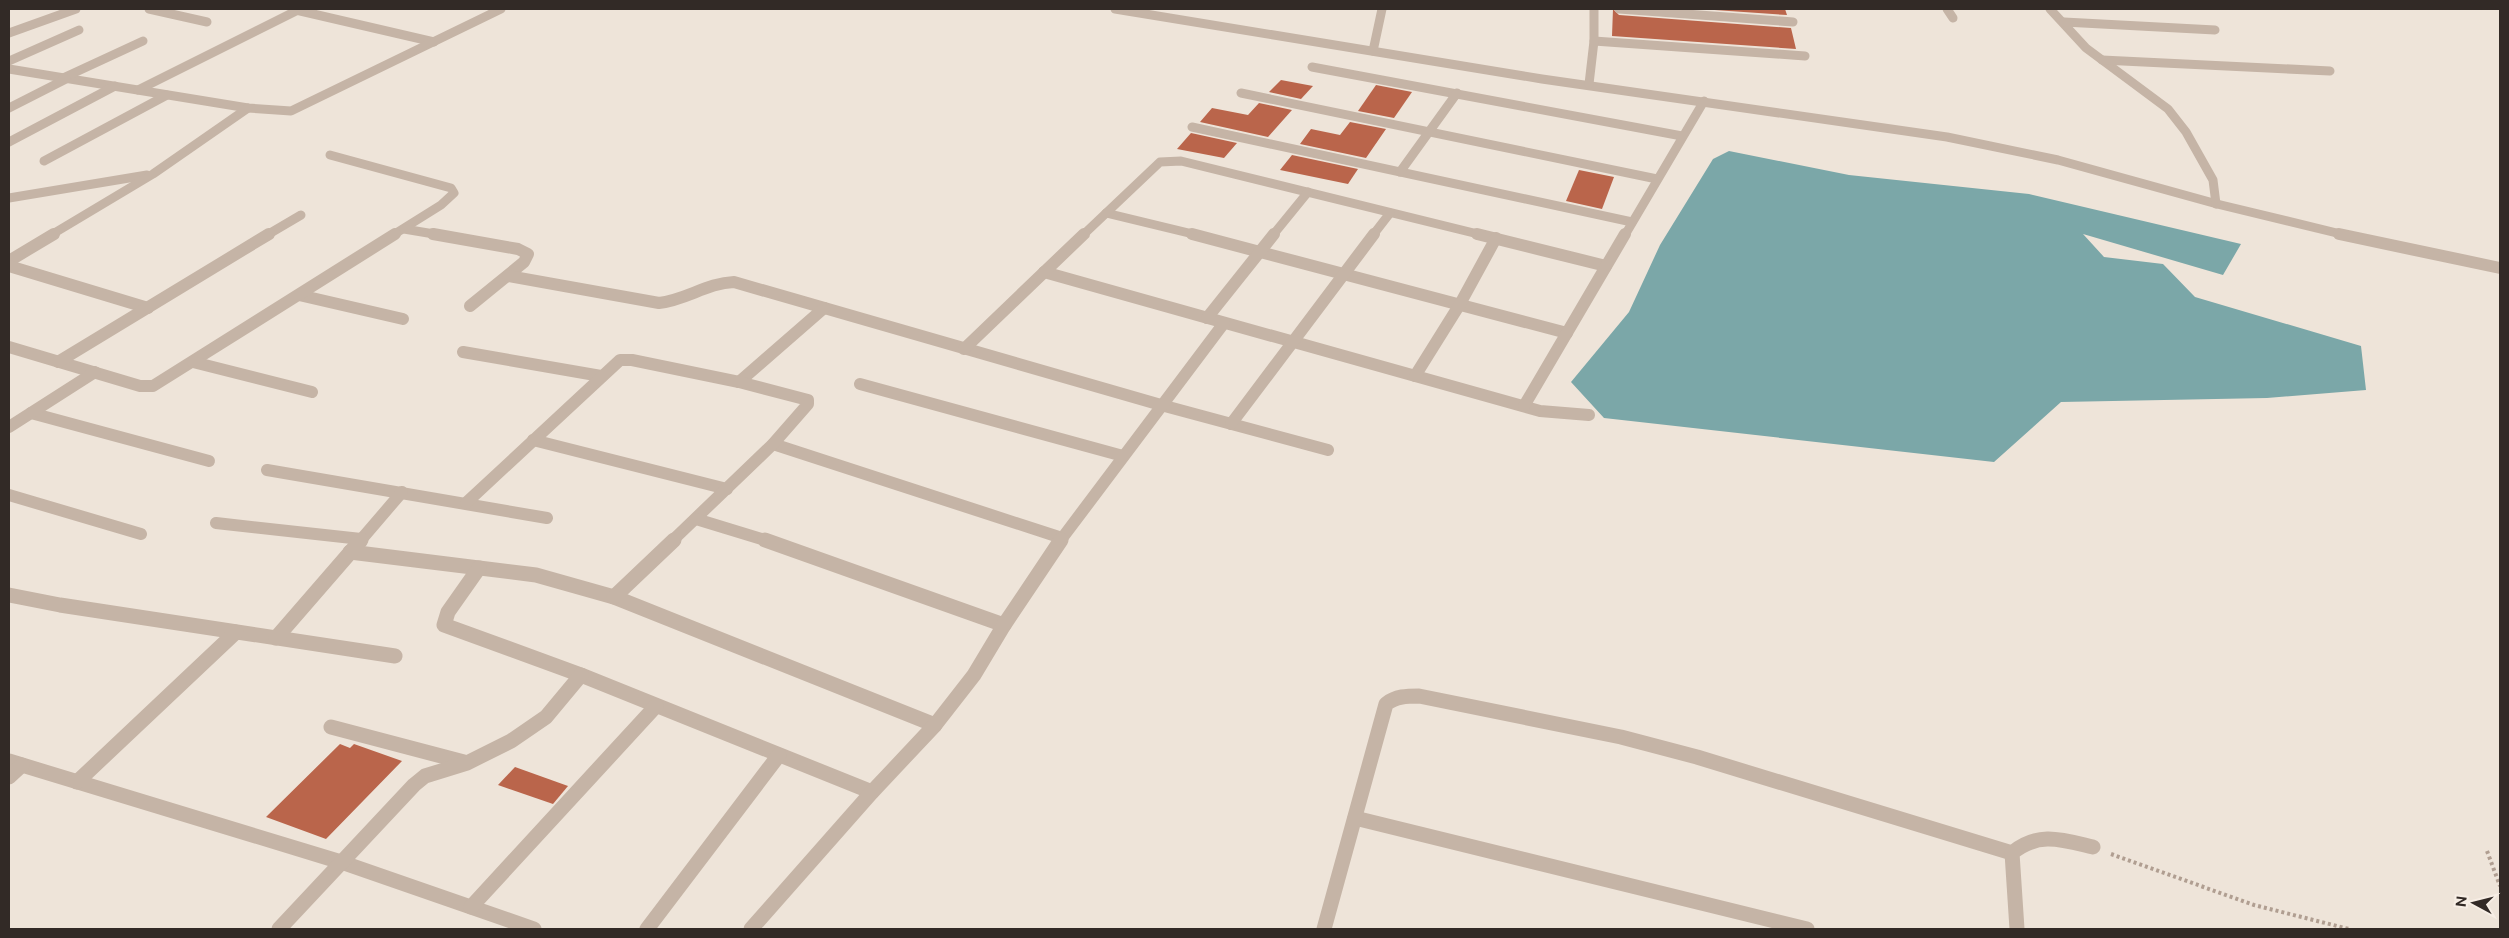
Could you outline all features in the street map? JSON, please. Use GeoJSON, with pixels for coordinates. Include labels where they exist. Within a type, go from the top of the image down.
{"type":"FeatureCollection","features":[{"type":"Feature","properties":{"kind":"street"},"geometry":{"type":"LineString","coordinates":[[9,34],[76,9]]}},
{"type":"Feature","properties":{"kind":"street"},"geometry":{"type":"LineString","coordinates":[[149,9],[207,22]]}},
{"type":"Feature","properties":{"kind":"street"},"geometry":{"type":"LineString","coordinates":[[9,69],[280,112],[302,108],[501,9]]}},
{"type":"Feature","properties":{"kind":"street"},"geometry":{"type":"LineString","coordinates":[[1115,9],[1373,51],[1830,119],[2012,149],[2071,163],[2216,204],[2362,240],[2500,268]]}},
{"type":"Feature","properties":{"kind":"street"},"geometry":{"type":"LineString","coordinates":[[1373,51],[1382,9]]}},
{"type":"Feature","properties":{"kind":"street"},"geometry":{"type":"LineString","coordinates":[[1589,84],[1594,41],[1594,9]]}},
{"type":"Feature","properties":{"kind":"street"},"geometry":{"type":"LineString","coordinates":[[1618,9],[1793,22]]}},
{"type":"Feature","properties":{"kind":"street"},"geometry":{"type":"LineString","coordinates":[[1947,9],[1953,18]]}},
{"type":"Feature","properties":{"kind":"street"},"geometry":{"type":"LineString","coordinates":[[2050,9],[2076,37],[2102,60],[2156,98],[2186,132],[2213,180],[2216,204]]}},
{"type":"Feature","properties":{"kind":"street"},"geometry":{"type":"LineString","coordinates":[[138,90],[298,10],[434,42]]}},
{"type":"Feature","properties":{"kind":"street"},"geometry":{"type":"LineString","coordinates":[[2064,22],[2216,30]]}},
{"type":"Feature","properties":{"kind":"street"},"geometry":{"type":"LineString","coordinates":[[9,61],[79,30]]}},
{"type":"Feature","properties":{"kind":"street"},"geometry":{"type":"LineString","coordinates":[[9,108],[64,78],[143,41]]}},
{"type":"Feature","properties":{"kind":"street"},"geometry":{"type":"LineString","coordinates":[[1594,41],[1805,56]]}},
{"type":"Feature","properties":{"kind":"street"},"geometry":{"type":"LineString","coordinates":[[2102,60],[2330,72]]}},
{"type":"Feature","properties":{"kind":"street"},"geometry":{"type":"LineString","coordinates":[[1312,67],[1682,136]]}},
{"type":"Feature","properties":{"kind":"street"},"geometry":{"type":"LineString","coordinates":[[9,142],[115,86]]}},
{"type":"Feature","properties":{"kind":"street"},"geometry":{"type":"LineString","coordinates":[[1241,93],[1657,179]]}},
{"type":"Feature","properties":{"kind":"street"},"geometry":{"type":"LineString","coordinates":[[1400,172],[1457,93]]}},
{"type":"Feature","properties":{"kind":"street"},"geometry":{"type":"LineString","coordinates":[[44,161],[167,95]]}},
{"type":"Feature","properties":{"kind":"street"},"geometry":{"type":"LineString","coordinates":[[1524,406],[1704,101]]}},
{"type":"Feature","properties":{"kind":"street"},"geometry":{"type":"LineString","coordinates":[[9,261],[153,174],[248,108]]}},
{"type":"Feature","properties":{"kind":"street"},"geometry":{"type":"LineString","coordinates":[[1192,127],[1632,222]]}},
{"type":"Feature","properties":{"kind":"street"},"geometry":{"type":"LineString","coordinates":[[9,347],[140,386],[152,386],[404,229],[452,198],[454,193],[451,188],[330,155]]}},
{"type":"Feature","properties":{"kind":"street"},"geometry":{"type":"LineString","coordinates":[[964,349],[1160,162],[1169,160],[1181,161],[1606,266]]}},
{"type":"Feature","properties":{"kind":"street"},"geometry":{"type":"LineString","coordinates":[[9,198],[153,174]]}},
{"type":"Feature","properties":{"kind":"street"},"geometry":{"type":"LineString","coordinates":[[1207,318],[1308,192]]}},
{"type":"Feature","properties":{"kind":"street"},"geometry":{"type":"LineString","coordinates":[[1106,213],[1261,251],[1567,333]]}},
{"type":"Feature","properties":{"kind":"street"},"geometry":{"type":"LineString","coordinates":[[1231,424],[1390,213]]}},
{"type":"Feature","properties":{"kind":"street"},"geometry":{"type":"LineString","coordinates":[[58,362],[301,215]]}},
{"type":"Feature","properties":{"kind":"street"},"geometry":{"type":"LineString","coordinates":[[404,229],[518,249],[528,254],[524,262],[470,306]]}},
{"type":"Feature","properties":{"kind":"street"},"geometry":{"type":"LineString","coordinates":[[1415,376],[1460,304],[1496,238]]}},
{"type":"Feature","properties":{"kind":"street"},"geometry":{"type":"LineString","coordinates":[[9,266],[148,308]]}},
{"type":"Feature","properties":{"kind":"street"},"geometry":{"type":"LineString","coordinates":[[1044,272],[1540,411],[1589,415]]}},
{"type":"Feature","properties":{"kind":"street"},"geometry":{"type":"LineString","coordinates":[[508,276],[659,303],[677,300],[708,285],[734,282],[1161,406],[1328,450]]}},
{"type":"Feature","properties":{"kind":"street"},"geometry":{"type":"LineString","coordinates":[[299,295],[403,319]]}},
{"type":"Feature","properties":{"kind":"street"},"geometry":{"type":"LineString","coordinates":[[739,382],[824,308]]}},
{"type":"Feature","properties":{"kind":"street"},"geometry":{"type":"LineString","coordinates":[[751,929],[872,792],[935,725],[974,675],[1004,625],[1062,538],[1224,323]]}},
{"type":"Feature","properties":{"kind":"street"},"geometry":{"type":"LineString","coordinates":[[463,352],[601,376]]}},
{"type":"Feature","properties":{"kind":"street"},"geometry":{"type":"LineString","coordinates":[[466,503],[614,364],[627,359],[739,382],[808,400],[808,404],[773,444],[614,598]]}},
{"type":"Feature","properties":{"kind":"street"},"geometry":{"type":"LineString","coordinates":[[193,362],[312,392]]}},
{"type":"Feature","properties":{"kind":"street"},"geometry":{"type":"LineString","coordinates":[[9,427],[95,372]]}},
{"type":"Feature","properties":{"kind":"street"},"geometry":{"type":"LineString","coordinates":[[860,384],[1123,456]]}},
{"type":"Feature","properties":{"kind":"street"},"geometry":{"type":"LineString","coordinates":[[31,413],[210,461]]}},
{"type":"Feature","properties":{"kind":"street"},"geometry":{"type":"LineString","coordinates":[[533,440],[727,489]]}},
{"type":"Feature","properties":{"kind":"street"},"geometry":{"type":"LineString","coordinates":[[773,444],[1062,538]]}},
{"type":"Feature","properties":{"kind":"street"},"geometry":{"type":"LineString","coordinates":[[267,470],[547,518]]}},
{"type":"Feature","properties":{"kind":"street"},"geometry":{"type":"LineString","coordinates":[[276,638],[402,492]]}},
{"type":"Feature","properties":{"kind":"street"},"geometry":{"type":"LineString","coordinates":[[9,495],[141,534]]}},
{"type":"Feature","properties":{"kind":"street"},"geometry":{"type":"LineString","coordinates":[[696,519],[760,538],[1004,625]]}},
{"type":"Feature","properties":{"kind":"street"},"geometry":{"type":"LineString","coordinates":[[216,523],[362,539]]}},
{"type":"Feature","properties":{"kind":"street"},"geometry":{"type":"LineString","coordinates":[[350,552],[536,575],[614,598],[935,725]]}},
{"type":"Feature","properties":{"kind":"street"},"geometry":{"type":"LineString","coordinates":[[479,568],[448,612],[444,625],[581,676],[872,792]]}},
{"type":"Feature","properties":{"kind":"street"},"geometry":{"type":"LineString","coordinates":[[9,595],[60,605],[395,656]]}},
{"type":"Feature","properties":{"kind":"street"},"geometry":{"type":"LineString","coordinates":[[77,782],[236,632]]}},
{"type":"Feature","properties":{"kind":"street"},"geometry":{"type":"LineString","coordinates":[[278,929],[414,785],[426,776],[466,763],[511,741],[546,717],[581,676]]}},
{"type":"Feature","properties":{"kind":"street"},"geometry":{"type":"LineString","coordinates":[[1324,929],[1386,704],[1392,698],[1419,696],[1630,739],[1697,757],[2012,853]]}},
{"type":"Feature","properties":{"kind":"street"},"geometry":{"type":"LineString","coordinates":[[471,908],[656,706]]}},
{"type":"Feature","properties":{"kind":"street"},"geometry":{"type":"LineString","coordinates":[[331,727],[466,763]]}},
{"type":"Feature","properties":{"kind":"street"},"geometry":{"type":"LineString","coordinates":[[647,929],[779,755]]}},
{"type":"Feature","properties":{"kind":"street"},"geometry":{"type":"LineString","coordinates":[[9,777],[15,763],[342,862],[523,928]]}},
{"type":"Feature","properties":{"kind":"street"},"geometry":{"type":"LineString","coordinates":[[1355,818],[1807,929]]}},
{"type":"Feature","properties":{"kind":"street"},"geometry":{"type":"LineString","coordinates":[[2012,853],[2024,843],[2034,839],[2067,841],[2093,847]]}},
{"type":"Feature","properties":{"kind":"street"},"geometry":{"type":"LineString","coordinates":[[2012,853],[2017,929]]}},
{"type":"Feature","properties":{"kind":"path"},"geometry":{"type":"LineString","coordinates":[[2093,847],[2254,905],[2348,929]]}},
{"type":"Feature","properties":{"kind":"path"},"geometry":{"type":"LineString","coordinates":[[2487,851],[2500,886]]}},
{"type":"Feature","properties":{"kind":"water"},"geometry":{"type":"Polygon","coordinates":[[[1729,151],[1849,175],[2029,194],[2241,244],[2223,275],[2083,234],[2104,257],[2163,264],[2195,297],[2361,346],[2366,390],[2267,398],[2061,402],[1994,462],[1604,418],[1571,382],[1629,312],[1660,245],[1713,159],[1729,151]]]}},
{"type":"Feature","properties":{"kind":"building"},"geometry":{"type":"Polygon","coordinates":[[[1613,9],[1619,15],[1791,28],[1796,49],[1612,36],[1613,9]]]}},
{"type":"Feature","properties":{"kind":"building"},"geometry":{"type":"Polygon","coordinates":[[[1700,9],[1785,9],[1787,15],[1700,9]]]}},
{"type":"Feature","properties":{"kind":"building"},"geometry":{"type":"Polygon","coordinates":[[[1281,80],[1313,86],[1301,99],[1269,92],[1281,80]]]}},
{"type":"Feature","properties":{"kind":"building"},"geometry":{"type":"Polygon","coordinates":[[[1376,85],[1412,92],[1394,118],[1358,111],[1376,85]]]}},
{"type":"Feature","properties":{"kind":"building"},"geometry":{"type":"Polygon","coordinates":[[[1259,103],[1292,110],[1268,137],[1200,122],[1212,108],[1248,115],[1259,103]]]}},
{"type":"Feature","properties":{"kind":"building"},"geometry":{"type":"Polygon","coordinates":[[[1350,122],[1386,129],[1366,158],[1300,144],[1311,129],[1340,135],[1350,122]]]}},
{"type":"Feature","properties":{"kind":"building"},"geometry":{"type":"Polygon","coordinates":[[[1191,133],[1237,143],[1224,158],[1177,149],[1191,133]]]}},
{"type":"Feature","properties":{"kind":"building"},"geometry":{"type":"Polygon","coordinates":[[[1292,155],[1358,169],[1348,184],[1280,170],[1292,155]]]}},
{"type":"Feature","properties":{"kind":"building"},"geometry":{"type":"Polygon","coordinates":[[[1579,170],[1614,177],[1602,209],[1566,201],[1579,170]]]}},
{"type":"Feature","properties":{"kind":"building"},"geometry":{"type":"Polygon","coordinates":[[[340,744],[350,748],[354,744],[402,761],[326,839],[266,817],[340,744]]]}},
{"type":"Feature","properties":{"kind":"building"},"geometry":{"type":"Polygon","coordinates":[[[515,767],[568,786],[553,804],[498,785],[515,767]]]}}]}
